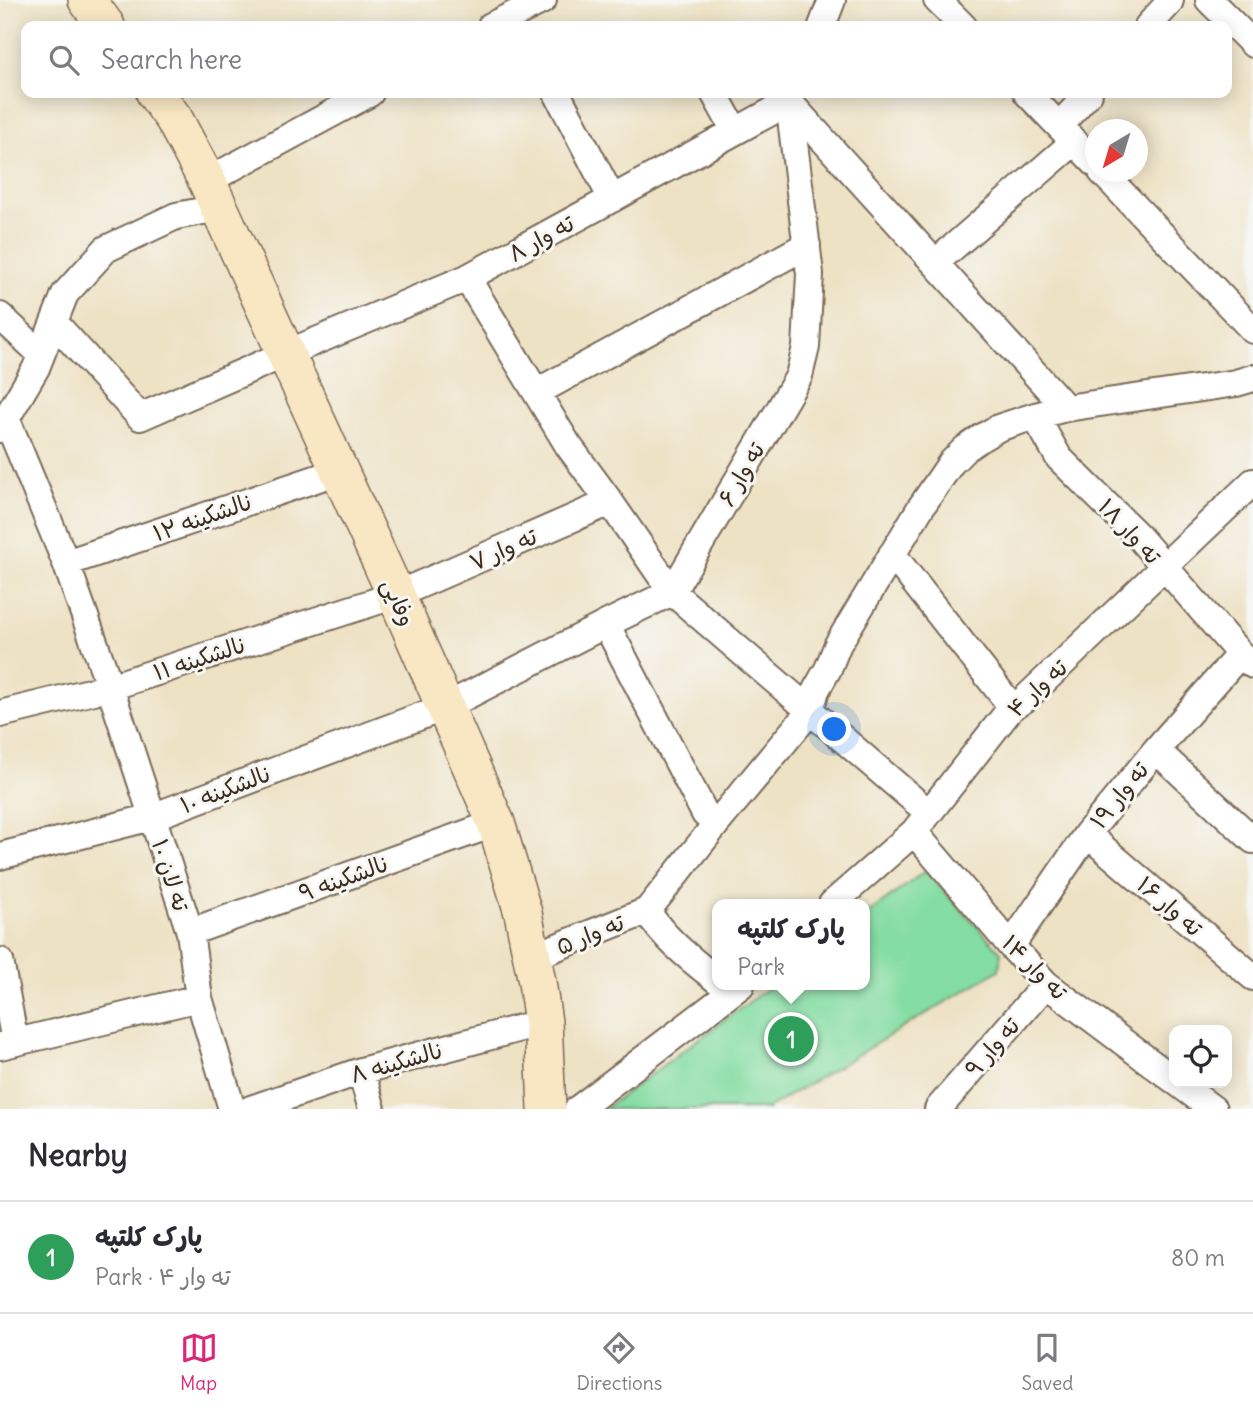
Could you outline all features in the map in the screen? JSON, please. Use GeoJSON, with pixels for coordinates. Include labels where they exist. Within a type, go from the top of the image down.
{"type":"FeatureCollection","features":[{"type":"Feature","properties":{"kind":"street"},"geometry":{"type":"LineString","coordinates":[[87,0],[102,21]]}},
{"type":"Feature","properties":{"kind":"street"},"geometry":{"type":"LineString","coordinates":[[519,20],[544,0]]}},
{"type":"Feature","properties":{"kind":"street"},"geometry":{"type":"LineString","coordinates":[[824,21],[832,0]]}},
{"type":"Feature","properties":{"kind":"street"},"geometry":{"type":"LineString","coordinates":[[937,0],[958,21]]}},
{"type":"Feature","properties":{"kind":"street"},"geometry":{"type":"LineString","coordinates":[[1153,21],[1170,0]]}},
{"type":"Feature","properties":{"kind":"street"},"geometry":{"type":"LineString","coordinates":[[1209,0],[1230,21]]}},
{"type":"Feature","properties":{"kind":"street"},"geometry":{"type":"LineString","coordinates":[[1232,23],[1253,44]]}},
{"type":"Feature","properties":{"kind":"street"},"geometry":{"type":"LineString","coordinates":[[3,423],[36,368],[65,294],[106,249],[213,195],[362,98]]}},
{"type":"Feature","properties":{"kind":"street"},"geometry":{"type":"LineString","coordinates":[[560,98],[612,199]]}},
{"type":"Feature","properties":{"kind":"street"},"geometry":{"type":"LineString","coordinates":[[718,98],[735,131]]}},
{"type":"Feature","properties":{"kind":"street","name":"ته وار ۸"},"geometry":{"type":"LineString","coordinates":[[54,322],[140,417],[467,278],[735,131],[789,98]]}},
{"type":"Feature","properties":{"kind":"street","name":"ته وار ۶"},"geometry":{"type":"LineString","coordinates":[[672,592],[799,376],[806,347],[810,274],[791,98]]}},
{"type":"Feature","properties":{"kind":"street"},"geometry":{"type":"LineString","coordinates":[[792,98],[1066,408]]}},
{"type":"Feature","properties":{"kind":"street"},"geometry":{"type":"LineString","coordinates":[[1032,98],[1085,153]]}},
{"type":"Feature","properties":{"kind":"street"},"geometry":{"type":"LineString","coordinates":[[935,263],[1067,134],[1086,98]]}},
{"type":"Feature","properties":{"kind":"street","name":"وفایی"},"geometry":{"type":"LineString","coordinates":[[164,106],[213,195],[496,823],[523,913],[532,957],[543,1022],[547,1109]]}},
{"type":"Feature","properties":{"kind":"street"},"geometry":{"type":"LineString","coordinates":[[1112,182],[1253,330]]}},
{"type":"Feature","properties":{"kind":"street"},"geometry":{"type":"LineString","coordinates":[[537,393],[807,245]]}},
{"type":"Feature","properties":{"kind":"street","name":"ته وار ۱۴"},"geometry":{"type":"LineString","coordinates":[[467,278],[568,444],[672,592],[810,711],[921,823],[1011,946],[1046,984],[1169,1076]]}},
{"type":"Feature","properties":{"kind":"street"},"geometry":{"type":"LineString","coordinates":[[0,316],[41,354]]}},
{"type":"Feature","properties":{"kind":"street"},"geometry":{"type":"LineString","coordinates":[[712,973],[668,939],[647,911],[810,711],[816,690],[838,643],[951,463],[965,449],[998,428],[1035,416],[1066,408],[1236,383],[1253,378]]}},
{"type":"Feature","properties":{"kind":"street","name":"ته وار ۱۸"},"geometry":{"type":"LineString","coordinates":[[1035,416],[1059,458],[1138,536],[1247,659]]}},
{"type":"Feature","properties":{"kind":"street","name":"ته لان ۱۰"},"geometry":{"type":"LineString","coordinates":[[3,423],[66,563],[110,687],[190,932],[199,998],[232,1109]]}},
{"type":"Feature","properties":{"kind":"street","name":"نالشکینه ۱۲"},"geometry":{"type":"LineString","coordinates":[[66,563],[339,471]]}},
{"type":"Feature","properties":{"kind":"street","name":"ته وار ۴"},"geometry":{"type":"LineString","coordinates":[[837,899],[921,823],[1012,707],[1025,699],[1253,482]]}},
{"type":"Feature","properties":{"kind":"street","name":"ته وار ۷"},"geometry":{"type":"LineString","coordinates":[[396,596],[610,502]]}},
{"type":"Feature","properties":{"kind":"street"},"geometry":{"type":"LineString","coordinates":[[892,554],[1012,707]]}},
{"type":"Feature","properties":{"kind":"street"},"geometry":{"type":"LineString","coordinates":[[445,707],[672,592]]}},
{"type":"Feature","properties":{"kind":"street","name":"نالشکینه ۱۱"},"geometry":{"type":"LineString","coordinates":[[0,714],[110,687],[396,596]]}},
{"type":"Feature","properties":{"kind":"street"},"geometry":{"type":"LineString","coordinates":[[606,624],[705,814],[717,823]]}},
{"type":"Feature","properties":{"kind":"street","name":"ته وار ۱۹"},"geometry":{"type":"LineString","coordinates":[[1011,946],[1087,834],[1156,750],[1247,659]]}},
{"type":"Feature","properties":{"kind":"street","name":"نالشکینه ۱۰"},"geometry":{"type":"LineString","coordinates":[[0,856],[152,817],[445,707]]}},
{"type":"Feature","properties":{"kind":"street"},"geometry":{"type":"LineString","coordinates":[[1156,750],[1253,840]]}},
{"type":"Feature","properties":{"kind":"street","name":"نالشکینه ۹"},"geometry":{"type":"LineString","coordinates":[[190,932],[496,823]]}},
{"type":"Feature","properties":{"kind":"street","name":"ته وار ۱۶"},"geometry":{"type":"LineString","coordinates":[[1087,834],[1253,977]]}},
{"type":"Feature","properties":{"kind":"street","name":"ته وار ۵"},"geometry":{"type":"LineString","coordinates":[[532,957],[647,911]]}},
{"type":"Feature","properties":{"kind":"street"},"geometry":{"type":"LineString","coordinates":[[0,961],[7,1044],[199,998]]}},
{"type":"Feature","properties":{"kind":"street","name":"ته وار ۹"},"geometry":{"type":"LineString","coordinates":[[938,1109],[1046,984]]}},
{"type":"Feature","properties":{"kind":"street"},"geometry":{"type":"LineString","coordinates":[[578,1109],[723,990]]}},
{"type":"Feature","properties":{"kind":"street","name":"نالشکینه ۸"},"geometry":{"type":"LineString","coordinates":[[251,1109],[362,1071],[543,1022]]}},
{"type":"Feature","properties":{"kind":"street"},"geometry":{"type":"LineString","coordinates":[[362,1071],[372,1109]]}},
{"type":"Feature","properties":{"kind":"street","name":"ته وار ۱۴"},"geometry":{"type":"LineString","coordinates":[[1185,1088],[1213,1109]]}},
{"type":"Feature","properties":{"kind":"green space"},"geometry":{"type":"Polygon","coordinates":[[[925,871],[1001,952],[999,970],[767,1109],[604,1109],[765,990],[870,990],[870,912],[925,871]]]}},
{"type":"Feature","properties":{"kind":"place","name":"پارک کلتپه"},"geometry":{"type":"Point","coordinates":[791,1039]}}]}
